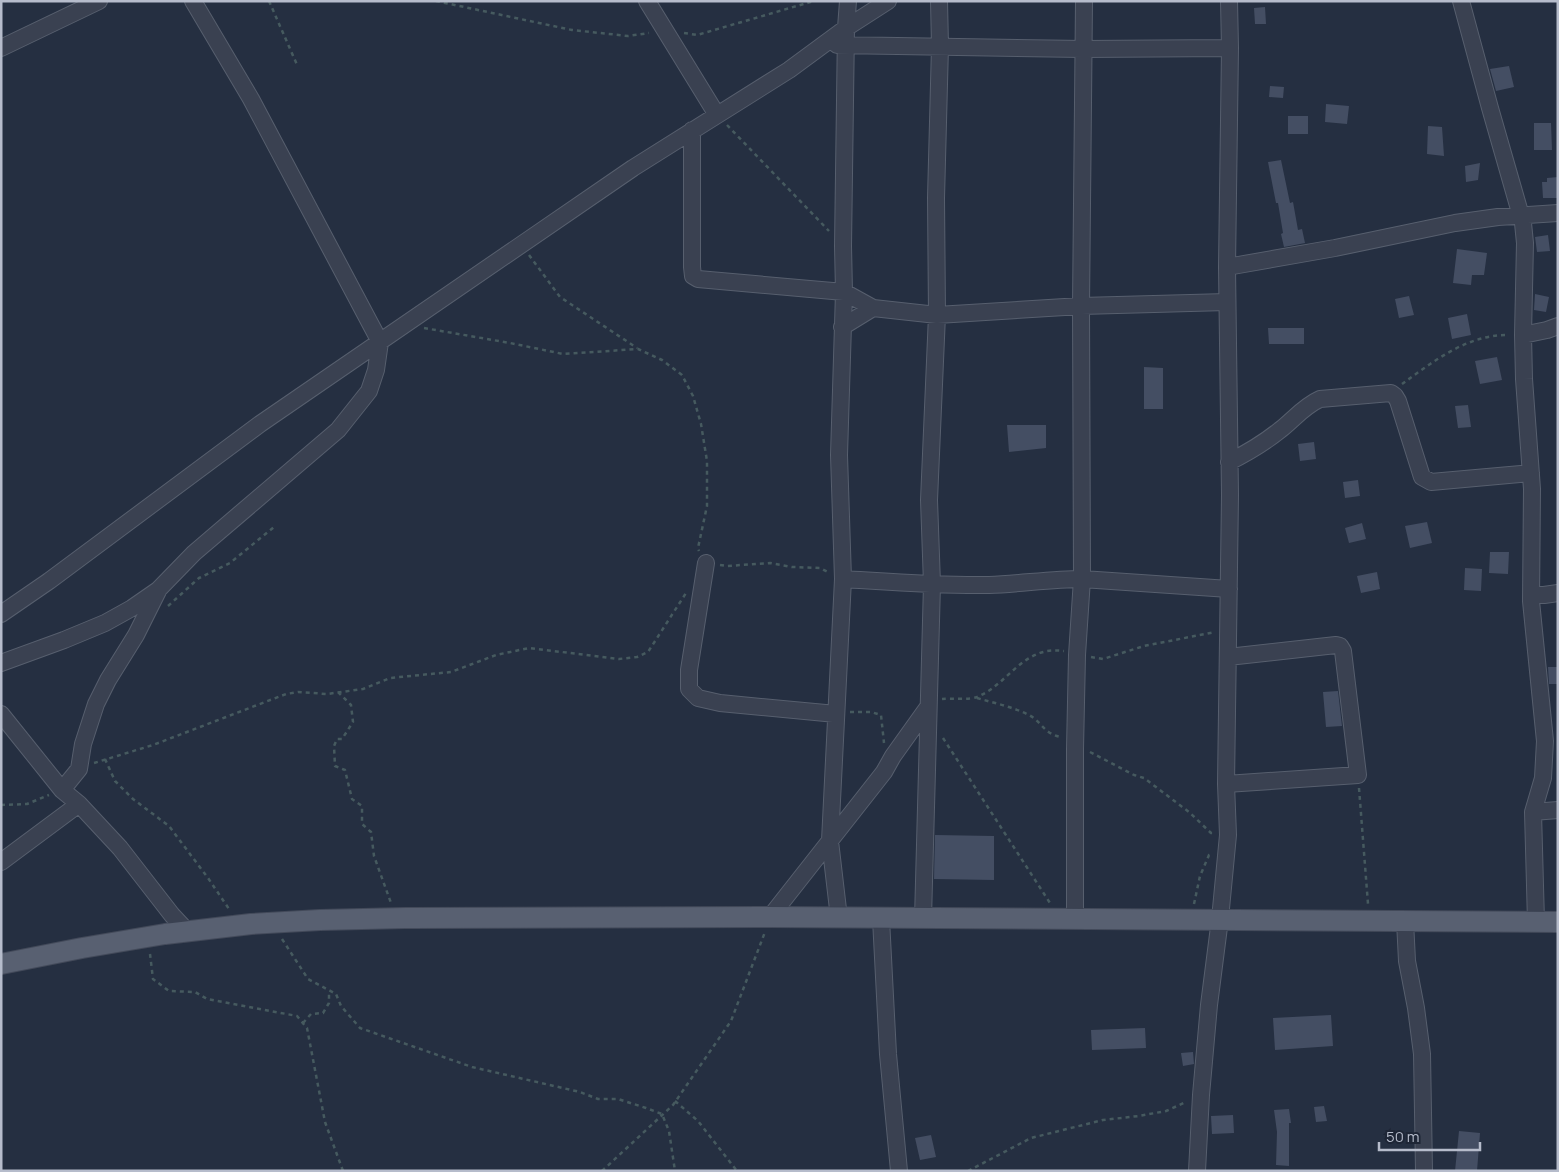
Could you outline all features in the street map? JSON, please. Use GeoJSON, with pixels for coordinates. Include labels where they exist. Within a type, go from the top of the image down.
{"type":"FeatureCollection","features":[{"type":"Feature","properties":{"kind":"main road"},"geometry":{"type":"LineString","coordinates":[[1,964],[82,948],[187,931],[272,922],[397,918],[770,917],[1558,922]]}},
{"type":"Feature","properties":{"kind":"street"},"geometry":{"type":"LineString","coordinates":[[1,48],[99,1]]}},
{"type":"Feature","properties":{"kind":"street"},"geometry":{"type":"LineString","coordinates":[[1,663],[104,623],[132,608],[158,590],[194,553],[338,430],[370,391],[376,370],[380,342],[251,99],[193,1]]}},
{"type":"Feature","properties":{"kind":"street"},"geometry":{"type":"LineString","coordinates":[[646,1],[717,115]]}},
{"type":"Feature","properties":{"kind":"street"},"geometry":{"type":"LineString","coordinates":[[839,918],[830,841],[843,579],[839,455],[844,292],[843,246],[848,1]]}},
{"type":"Feature","properties":{"kind":"street"},"geometry":{"type":"LineString","coordinates":[[1,614],[57,575],[260,424],[633,168],[789,70],[846,28],[888,1]]}},
{"type":"Feature","properties":{"kind":"street"},"geometry":{"type":"LineString","coordinates":[[923,919],[932,584],[929,500],[937,315],[936,198],[940,46],[939,1]]}},
{"type":"Feature","properties":{"kind":"street"},"geometry":{"type":"LineString","coordinates":[[1068,919],[1077,656],[1082,579],[1081,306],[1084,1]]}},
{"type":"Feature","properties":{"kind":"street"},"geometry":{"type":"LineString","coordinates":[[1196,1171],[1210,1005],[1228,851],[1226,784],[1229,589],[1227,267],[1229,1]]}},
{"type":"Feature","properties":{"kind":"street"},"geometry":{"type":"LineString","coordinates":[[1461,1],[1521,215],[1525,243],[1523,335],[1524,380],[1532,490],[1531,595],[1550,724],[1545,741],[1543,778],[1533,812],[1536,922]]}},
{"type":"Feature","properties":{"kind":"street"},"geometry":{"type":"LineString","coordinates":[[825,44],[1083,49],[1230,48]]}},
{"type":"Feature","properties":{"kind":"street"},"geometry":{"type":"LineString","coordinates":[[692,130],[693,276],[698,280],[844,292],[873,308],[937,315],[1081,306],[1227,302]]}},
{"type":"Feature","properties":{"kind":"street"},"geometry":{"type":"LineString","coordinates":[[1227,267],[1334,248],[1455,223],[1521,215],[1558,213]]}},
{"type":"Feature","properties":{"kind":"street"},"geometry":{"type":"LineString","coordinates":[[842,327],[873,308]]}},
{"type":"Feature","properties":{"kind":"street"},"geometry":{"type":"LineString","coordinates":[[1523,335],[1558,326]]}},
{"type":"Feature","properties":{"kind":"street"},"geometry":{"type":"LineString","coordinates":[[1229,462],[1255,448],[1279,431],[1310,404],[1320,399],[1391,393],[1398,401],[1422,477],[1426,480],[1431,482],[1531,473]]}},
{"type":"Feature","properties":{"kind":"street"},"geometry":{"type":"LineString","coordinates":[[706,563],[689,670],[689,689],[698,698],[720,703],[836,714]]}},
{"type":"Feature","properties":{"kind":"street"},"geometry":{"type":"LineString","coordinates":[[843,579],[988,585],[1054,579],[1082,579],[1229,589]]}},
{"type":"Feature","properties":{"kind":"street"},"geometry":{"type":"LineString","coordinates":[[62,790],[79,769],[83,744],[96,704],[108,680],[136,635],[158,590]]}},
{"type":"Feature","properties":{"kind":"street"},"geometry":{"type":"LineString","coordinates":[[1531,595],[1558,593]]}},
{"type":"Feature","properties":{"kind":"street"},"geometry":{"type":"LineString","coordinates":[[1226,784],[1358,775],[1343,651],[1340,646],[1228,657]]}},
{"type":"Feature","properties":{"kind":"street"},"geometry":{"type":"LineString","coordinates":[[770,917],[884,772],[893,756],[928,711]]}},
{"type":"Feature","properties":{"kind":"street"},"geometry":{"type":"LineString","coordinates":[[1,714],[62,790],[79,804],[120,848],[172,915],[187,931]]}},
{"type":"Feature","properties":{"kind":"street"},"geometry":{"type":"LineString","coordinates":[[1,862],[79,804]]}},
{"type":"Feature","properties":{"kind":"street"},"geometry":{"type":"LineString","coordinates":[[1533,812],[1558,810]]}},
{"type":"Feature","properties":{"kind":"street"},"geometry":{"type":"LineString","coordinates":[[881,918],[888,1054],[898,1171]]}},
{"type":"Feature","properties":{"kind":"street"},"geometry":{"type":"LineString","coordinates":[[1405,921],[1407,961],[1422,1054],[1424,1171]]}},
{"type":"Feature","properties":{"kind":"path"},"geometry":{"type":"LineString","coordinates":[[269,1],[298,67]]}},
{"type":"Feature","properties":{"kind":"path"},"geometry":{"type":"LineString","coordinates":[[436,1],[572,30],[628,36],[666,32],[697,35],[814,1]]}},
{"type":"Feature","properties":{"kind":"path"},"geometry":{"type":"LineString","coordinates":[[717,115],[843,246]]}},
{"type":"Feature","properties":{"kind":"path"},"geometry":{"type":"LineString","coordinates":[[522,245],[560,297],[638,349],[662,360],[682,375],[693,396],[701,424],[707,461],[708,506],[698,548],[706,563],[727,566],[770,562],[820,568],[843,579]]}},
{"type":"Feature","properties":{"kind":"path"},"geometry":{"type":"LineString","coordinates":[[405,325],[563,354],[638,349]]}},
{"type":"Feature","properties":{"kind":"path"},"geometry":{"type":"LineString","coordinates":[[1391,393],[1448,352],[1473,340],[1506,334],[1523,335]]}},
{"type":"Feature","properties":{"kind":"path"},"geometry":{"type":"LineString","coordinates":[[166,608],[199,578],[230,563],[274,527]]}},
{"type":"Feature","properties":{"kind":"path"},"geometry":{"type":"LineString","coordinates":[[79,769],[153,745],[286,694],[298,692],[327,694],[363,689],[390,678],[451,672],[496,654],[529,648],[620,658],[637,657],[648,652],[690,587]]}},
{"type":"Feature","properties":{"kind":"path"},"geometry":{"type":"LineString","coordinates":[[338,692],[351,705],[353,722],[342,739],[337,738],[334,746],[335,766],[345,770],[352,799],[362,806],[362,824],[371,832],[374,856],[397,918]]}},
{"type":"Feature","properties":{"kind":"path"},"geometry":{"type":"LineString","coordinates":[[976,698],[1009,707],[1031,716],[1052,735],[1066,738],[1075,749],[1092,753],[1134,775],[1144,778],[1189,812],[1211,832],[1228,834]]}},
{"type":"Feature","properties":{"kind":"path"},"geometry":{"type":"LineString","coordinates":[[928,711],[1068,919]]}},
{"type":"Feature","properties":{"kind":"path"},"geometry":{"type":"LineString","coordinates":[[836,714],[872,712],[881,716],[884,743]]}},
{"type":"Feature","properties":{"kind":"path"},"geometry":{"type":"LineString","coordinates":[[105,759],[115,781],[133,799],[169,826],[208,878],[239,925]]}},
{"type":"Feature","properties":{"kind":"path"},"geometry":{"type":"LineString","coordinates":[[1358,775],[1369,921]]}},
{"type":"Feature","properties":{"kind":"path"},"geometry":{"type":"LineString","coordinates":[[1,805],[26,804],[62,790]]}},
{"type":"Feature","properties":{"kind":"path"},"geometry":{"type":"LineString","coordinates":[[1189,920],[1200,876],[1209,855],[1228,851]]}},
{"type":"Feature","properties":{"kind":"path"},"geometry":{"type":"LineString","coordinates":[[602,1171],[675,1101],[731,1021],[770,917]]}},
{"type":"Feature","properties":{"kind":"path"},"geometry":{"type":"LineString","coordinates":[[272,922],[308,979],[336,994],[340,1006],[360,1028],[472,1067],[580,1092],[598,1099],[618,1099],[662,1114],[669,1131],[675,1171]]}},
{"type":"Feature","properties":{"kind":"path"},"geometry":{"type":"LineString","coordinates":[[148,937],[153,979],[169,990],[195,992],[207,999],[297,1016],[303,1023],[307,1028],[313,1052],[316,1079],[325,1122],[343,1171]]}},
{"type":"Feature","properties":{"kind":"path"},"geometry":{"type":"LineString","coordinates":[[303,1023],[311,1014],[323,1013],[329,1003],[329,991]]}},
{"type":"Feature","properties":{"kind":"path"},"geometry":{"type":"LineString","coordinates":[[968,1171],[1032,1138],[1103,1120],[1166,1111],[1201,1095]]}},
{"type":"Feature","properties":{"kind":"path"},"geometry":{"type":"LineString","coordinates":[[675,1101],[698,1121],[737,1171]]}},
{"type":"Feature","properties":{"kind":"building"},"geometry":{"type":"Polygon","coordinates":[[[1265,7],[1266,24],[1255,24],[1254,8],[1265,7]]]}},
{"type":"Feature","properties":{"kind":"building"},"geometry":{"type":"Polygon","coordinates":[[[1509,66],[1514,87],[1496,91],[1490,69],[1509,66]]]}},
{"type":"Feature","properties":{"kind":"building"},"geometry":{"type":"Polygon","coordinates":[[[1270,86],[1284,87],[1283,98],[1269,97],[1270,86]]]}},
{"type":"Feature","properties":{"kind":"building"},"geometry":{"type":"Polygon","coordinates":[[[1326,104],[1349,106],[1347,124],[1325,122],[1326,104]]]}},
{"type":"Feature","properties":{"kind":"building"},"geometry":{"type":"Polygon","coordinates":[[[1288,116],[1308,116],[1308,134],[1288,134],[1288,116]]]}},
{"type":"Feature","properties":{"kind":"building"},"geometry":{"type":"Polygon","coordinates":[[[1534,123],[1551,123],[1552,150],[1534,150],[1534,123]]]}},
{"type":"Feature","properties":{"kind":"building"},"geometry":{"type":"Polygon","coordinates":[[[1428,126],[1442,127],[1444,156],[1427,154],[1428,126]]]}},
{"type":"Feature","properties":{"kind":"building"},"geometry":{"type":"Polygon","coordinates":[[[1281,160],[1290,203],[1293,202],[1298,230],[1302,229],[1305,243],[1284,247],[1278,203],[1276,203],[1268,162],[1281,160]]]}},
{"type":"Feature","properties":{"kind":"building"},"geometry":{"type":"Polygon","coordinates":[[[1480,163],[1478,180],[1466,182],[1465,166],[1480,163]]]}},
{"type":"Feature","properties":{"kind":"building"},"geometry":{"type":"Polygon","coordinates":[[[1558,177],[1558,198],[1543,198],[1542,182],[1547,182],[1547,178],[1558,177]]]}},
{"type":"Feature","properties":{"kind":"building"},"geometry":{"type":"Polygon","coordinates":[[[1548,235],[1550,251],[1537,252],[1535,237],[1548,235]]]}},
{"type":"Feature","properties":{"kind":"building"},"geometry":{"type":"Polygon","coordinates":[[[1457,249],[1487,253],[1484,275],[1472,275],[1471,285],[1453,283],[1457,249]]]}},
{"type":"Feature","properties":{"kind":"building"},"geometry":{"type":"Polygon","coordinates":[[[1535,294],[1549,297],[1546,312],[1534,310],[1535,294]]]}},
{"type":"Feature","properties":{"kind":"building"},"geometry":{"type":"Polygon","coordinates":[[[1409,296],[1414,315],[1399,318],[1395,299],[1409,296]]]}},
{"type":"Feature","properties":{"kind":"building"},"geometry":{"type":"Polygon","coordinates":[[[1467,314],[1471,335],[1452,339],[1448,318],[1467,314]]]}},
{"type":"Feature","properties":{"kind":"building"},"geometry":{"type":"Polygon","coordinates":[[[1268,328],[1304,328],[1304,344],[1269,344],[1268,328]]]}},
{"type":"Feature","properties":{"kind":"building"},"geometry":{"type":"Polygon","coordinates":[[[1497,357],[1502,380],[1480,384],[1475,361],[1497,357]]]}},
{"type":"Feature","properties":{"kind":"building"},"geometry":{"type":"Polygon","coordinates":[[[1144,367],[1163,368],[1163,409],[1144,409],[1144,367]]]}},
{"type":"Feature","properties":{"kind":"building"},"geometry":{"type":"Polygon","coordinates":[[[1468,405],[1471,427],[1458,428],[1455,406],[1468,405]]]}},
{"type":"Feature","properties":{"kind":"building"},"geometry":{"type":"Polygon","coordinates":[[[1007,425],[1046,425],[1046,448],[1009,452],[1007,425]]]}},
{"type":"Feature","properties":{"kind":"building"},"geometry":{"type":"Polygon","coordinates":[[[1314,442],[1316,459],[1300,461],[1298,444],[1314,442]]]}},
{"type":"Feature","properties":{"kind":"building"},"geometry":{"type":"Polygon","coordinates":[[[1358,480],[1360,496],[1345,498],[1343,482],[1358,480]]]}},
{"type":"Feature","properties":{"kind":"building"},"geometry":{"type":"Polygon","coordinates":[[[1427,522],[1432,543],[1410,548],[1405,526],[1427,522]]]}},
{"type":"Feature","properties":{"kind":"building"},"geometry":{"type":"Polygon","coordinates":[[[1362,523],[1366,539],[1349,543],[1345,528],[1362,523]]]}},
{"type":"Feature","properties":{"kind":"building"},"geometry":{"type":"Polygon","coordinates":[[[1490,552],[1509,552],[1508,574],[1489,573],[1490,552]]]}},
{"type":"Feature","properties":{"kind":"building"},"geometry":{"type":"Polygon","coordinates":[[[1465,568],[1482,569],[1481,591],[1464,590],[1465,568]]]}},
{"type":"Feature","properties":{"kind":"building"},"geometry":{"type":"Polygon","coordinates":[[[1377,572],[1380,589],[1361,593],[1357,576],[1377,572]]]}},
{"type":"Feature","properties":{"kind":"building"},"geometry":{"type":"Polygon","coordinates":[[[1548,667],[1558,667],[1558,684],[1549,684],[1548,667]]]}},
{"type":"Feature","properties":{"kind":"building"},"geometry":{"type":"Polygon","coordinates":[[[1338,691],[1342,726],[1326,727],[1323,692],[1338,691]]]}},
{"type":"Feature","properties":{"kind":"building"},"geometry":{"type":"Polygon","coordinates":[[[935,835],[994,836],[994,880],[934,879],[935,835]]]}},
{"type":"Feature","properties":{"kind":"building"},"geometry":{"type":"Polygon","coordinates":[[[1331,1015],[1333,1046],[1275,1050],[1273,1018],[1331,1015]]]}},
{"type":"Feature","properties":{"kind":"building"},"geometry":{"type":"Polygon","coordinates":[[[1145,1028],[1146,1048],[1092,1050],[1091,1030],[1145,1028]]]}},
{"type":"Feature","properties":{"kind":"building"},"geometry":{"type":"Polygon","coordinates":[[[1193,1052],[1194,1064],[1183,1066],[1181,1053],[1193,1052]]]}},
{"type":"Feature","properties":{"kind":"building"},"geometry":{"type":"Polygon","coordinates":[[[1324,1106],[1327,1121],[1316,1122],[1314,1107],[1324,1106]]]}},
{"type":"Feature","properties":{"kind":"building"},"geometry":{"type":"Polygon","coordinates":[[[1289,1109],[1291,1123],[1289,1123],[1289,1166],[1276,1165],[1277,1132],[1274,1110],[1289,1109]]]}},
{"type":"Feature","properties":{"kind":"building"},"geometry":{"type":"Polygon","coordinates":[[[1233,1115],[1234,1133],[1212,1134],[1211,1116],[1233,1115]]]}},
{"type":"Feature","properties":{"kind":"building"},"geometry":{"type":"Polygon","coordinates":[[[1459,1131],[1480,1133],[1477,1171],[1455,1171],[1459,1131]]]}},
{"type":"Feature","properties":{"kind":"building"},"geometry":{"type":"Polygon","coordinates":[[[931,1135],[936,1157],[920,1160],[915,1138],[931,1135]]]}}]}
